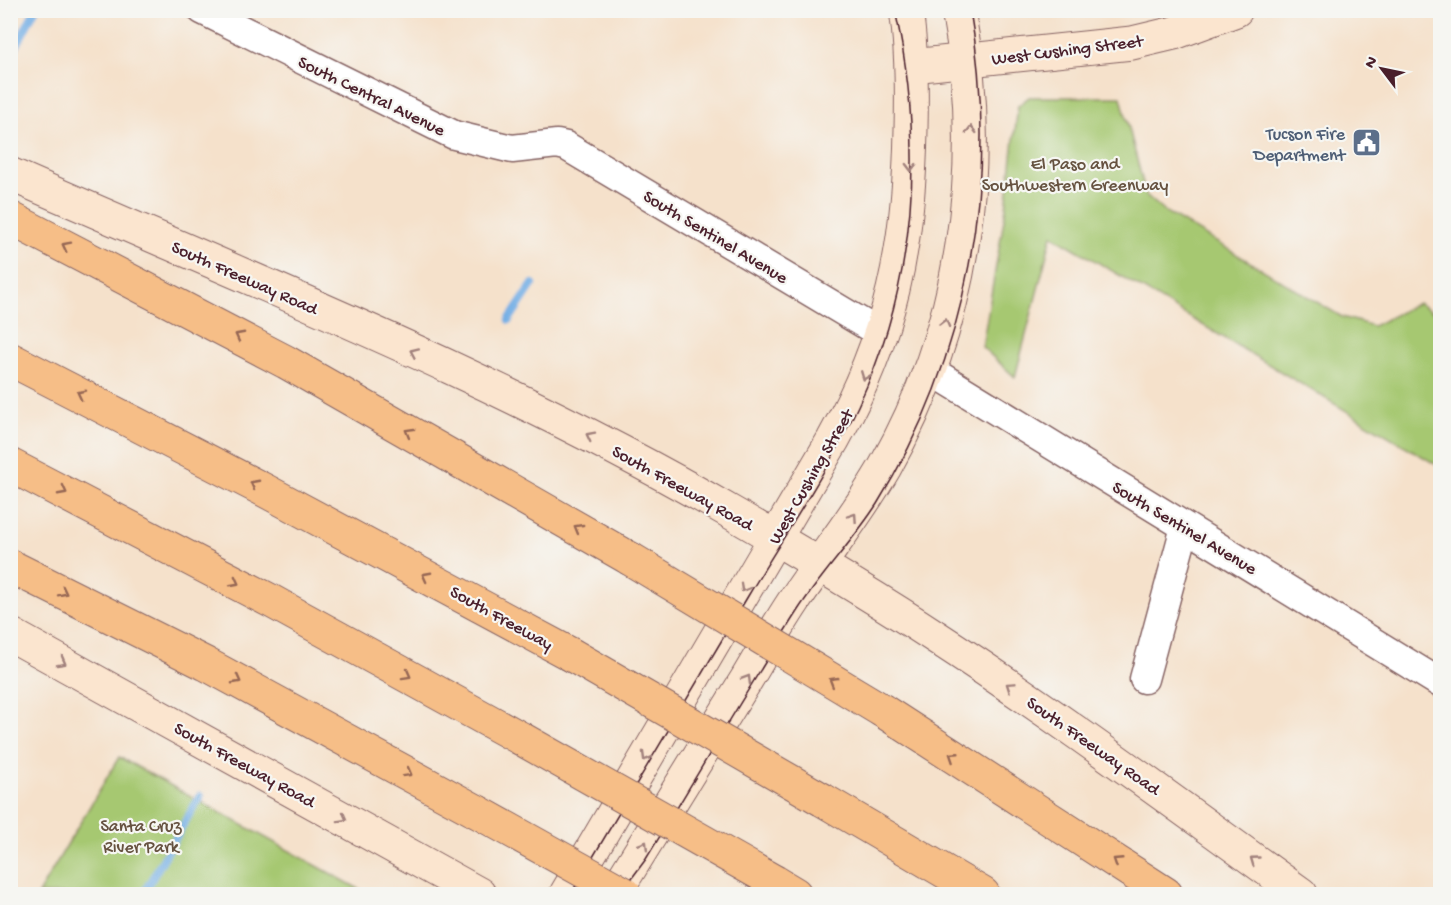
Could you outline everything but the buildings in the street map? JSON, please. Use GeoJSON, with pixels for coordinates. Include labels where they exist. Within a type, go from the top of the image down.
{"type":"FeatureCollection","features":[{"type":"Feature","properties":{"kind":"highway"},"geometry":{"type":"LineString","coordinates":[[10,218],[286,362],[629,558],[883,711],[1166,894]]}},
{"type":"Feature","properties":{"kind":"highway","name":"South Freeway"},"geometry":{"type":"LineString","coordinates":[[10,359],[256,485],[570,654],[983,894]]}},
{"type":"Feature","properties":{"kind":"highway"},"geometry":{"type":"LineString","coordinates":[[10,465],[271,601],[785,888]]}},
{"type":"Feature","properties":{"kind":"highway"},"geometry":{"type":"LineString","coordinates":[[10,566],[206,664],[625,894]]}},
{"type":"Feature","properties":{"kind":"street","name":"South Central Avenue"},"geometry":{"type":"LineString","coordinates":[[202,10],[454,135],[512,149],[550,145]]}},
{"type":"Feature","properties":{"kind":"street"},"geometry":{"type":"LineString","coordinates":[[906,10],[912,66]]}},
{"type":"Feature","properties":{"kind":"street"},"geometry":{"type":"LineString","coordinates":[[958,10],[966,62]]}},
{"type":"Feature","properties":{"kind":"street","name":"West Cushing Street"},"geometry":{"type":"LineString","coordinates":[[566,894],[852,406],[881,334],[897,278],[908,217],[912,66],[1132,43],[1174,33],[1236,10]]}},
{"type":"Feature","properties":{"kind":"street","name":"West Cushing Street"},"geometry":{"type":"LineString","coordinates":[[614,894],[793,602],[855,516],[886,465],[930,370],[954,290],[968,198],[971,130],[966,62]]}},
{"type":"Feature","properties":{"kind":"street","name":"South Sentinel Avenue"},"geometry":{"type":"LineString","coordinates":[[550,145],[566,146],[881,334]]}},
{"type":"Feature","properties":{"kind":"street","name":"South Freeway Road"},"geometry":{"type":"LineString","coordinates":[[10,174],[495,389],[602,442],[775,538],[928,631],[1023,695],[1301,894]]}},
{"type":"Feature","properties":{"kind":"street","name":"South Sentinel Avenue"},"geometry":{"type":"LineString","coordinates":[[930,370],[1440,683]]}},
{"type":"Feature","properties":{"kind":"street"},"geometry":{"type":"LineString","coordinates":[[1144,678],[1185,527]]}},
{"type":"Feature","properties":{"kind":"street","name":"South Freeway Road"},"geometry":{"type":"LineString","coordinates":[[10,634],[479,894]]}},
{"type":"Feature","properties":{"kind":"green space","name":"El Paso and Southwestern Greenway"},"geometry":{"type":"Polygon","coordinates":[[[1029,97],[1121,97],[1146,195],[1164,211],[1342,317],[1373,326],[1418,303],[1440,316],[1440,467],[1052,235],[1015,377],[982,347],[1006,208],[1018,106],[1029,97]]]}},
{"type":"Feature","properties":{"kind":"green space","name":"Santa Cruz River Park"},"geometry":{"type":"Polygon","coordinates":[[[119,757],[368,894],[38,894],[119,757]]]}},
{"type":"Feature","properties":{"kind":"waterway"},"geometry":{"type":"LineString","coordinates":[[10,58],[35,10]]}},
{"type":"Feature","properties":{"kind":"waterway"},"geometry":{"type":"LineString","coordinates":[[509,320],[533,284]]}},
{"type":"Feature","properties":{"kind":"waterway"},"geometry":{"type":"LineString","coordinates":[[143,894],[200,796]]}},
{"type":"Feature","properties":{"kind":"tram line"},"geometry":{"type":"LineString","coordinates":[[571,894],[819,479],[846,431],[878,359],[893,310],[904,261],[910,211],[912,161],[910,111],[895,10]]}},
{"type":"Feature","properties":{"kind":"tram line"},"geometry":{"type":"LineString","coordinates":[[620,894],[646,859],[798,610],[877,504],[908,448],[934,389],[954,328],[969,266],[978,202],[981,138],[978,74],[970,10]]}},
{"type":"Feature","properties":{"kind":"place","name":"Tucson Fire Department"},"geometry":{"type":"Point","coordinates":[1366,143]}}]}
